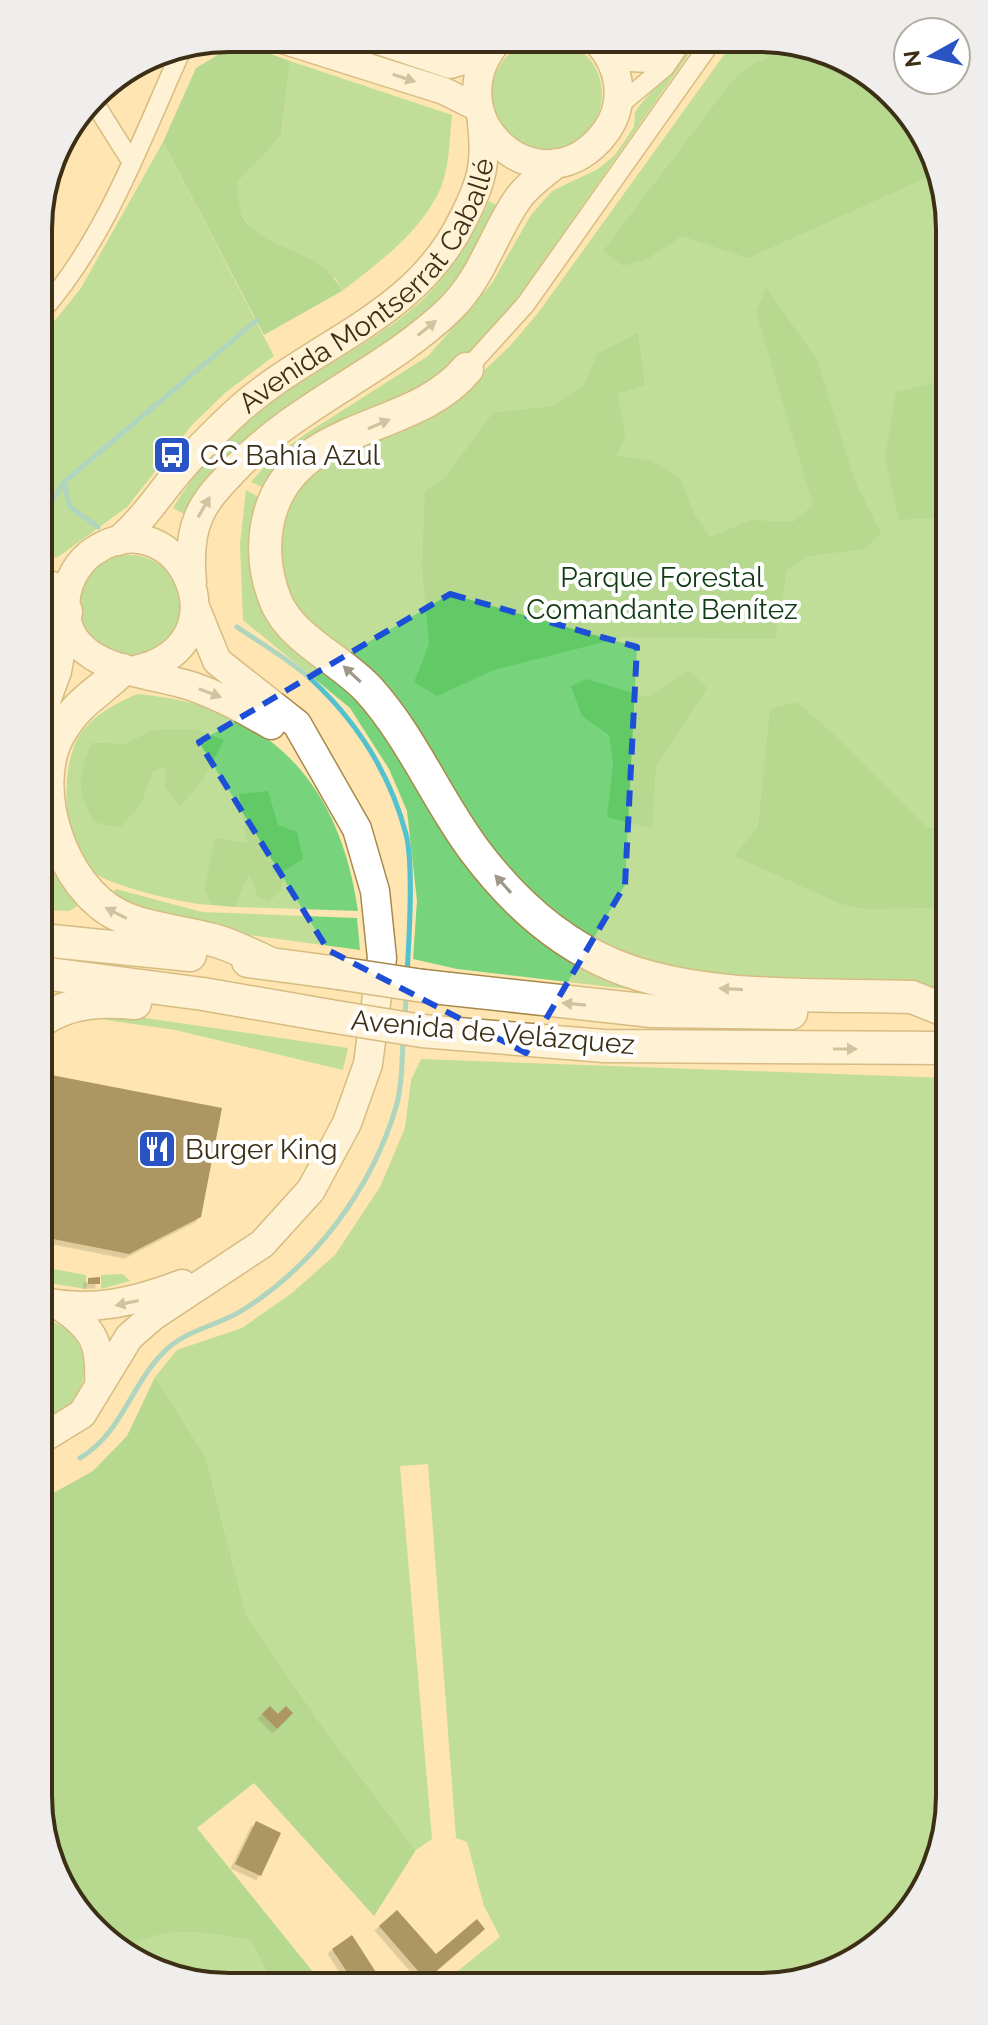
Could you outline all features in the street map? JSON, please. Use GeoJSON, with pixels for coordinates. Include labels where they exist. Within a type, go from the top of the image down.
{"type":"FeatureCollection","features":[{"type":"Feature","properties":{"kind":"highway"},"geometry":{"type":"LineString","coordinates":[[467,369],[460,378],[405,412],[332,441],[307,457],[286,481],[274,501],[267,526],[265,555],[279,607],[296,629],[366,687],[409,741],[474,850],[536,917],[573,944],[634,973],[681,986],[912,997],[936,1008]]}},
{"type":"Feature","properties":{"kind":"highway"},"geometry":{"type":"LineString","coordinates":[[52,679],[67,598]]}},
{"type":"Feature","properties":{"kind":"highway"},"geometry":{"type":"LineString","coordinates":[[52,760],[56,738],[89,694],[129,670]]}},
{"type":"Feature","properties":{"kind":"highway"},"geometry":{"type":"LineString","coordinates":[[52,815],[58,845],[91,898],[118,915],[157,929],[214,940],[269,963]]}},
{"type":"Feature","properties":{"kind":"highway","name":"Avenida de Velázquez"},"geometry":{"type":"LineString","coordinates":[[52,941],[269,963],[423,986],[652,1011],[936,1013]]}},
{"type":"Feature","properties":{"kind":"highway","name":"Avenida de Velázquez"},"geometry":{"type":"LineString","coordinates":[[52,974],[203,994],[422,1031],[604,1046],[936,1048]]}},
{"type":"Feature","properties":{"kind":"highway"},"geometry":{"type":"LineString","coordinates":[[52,1015],[66,1007],[91,1001],[220,1014],[323,1015]]}},
{"type":"Feature","properties":{"kind":"main road"},"geometry":{"type":"LineString","coordinates":[[320,52],[444,91],[480,115],[492,138],[521,159],[557,163]]}},
{"type":"Feature","properties":{"kind":"main road"},"geometry":{"type":"LineString","coordinates":[[411,52],[450,65],[482,52]]}},
{"type":"Feature","properties":{"kind":"main road","name":"Avenida Montserrat Caballé"},"geometry":{"type":"LineString","coordinates":[[118,541],[135,527],[177,473],[235,414],[394,304],[447,253],[481,184],[486,154],[476,88],[490,52]]}},
{"type":"Feature","properties":{"kind":"main road"},"geometry":{"type":"LineString","coordinates":[[607,52],[617,78],[617,107]]}},
{"type":"Feature","properties":{"kind":"main road","name":"Avenida Montserrat Caballé"},"geometry":{"type":"LineString","coordinates":[[194,595],[190,556],[198,518],[212,494],[280,428],[420,334],[452,307],[480,270],[517,199],[557,163],[592,148],[605,133],[617,107]]}},
{"type":"Feature","properties":{"kind":"main road"},"geometry":{"type":"LineString","coordinates":[[52,1431],[82,1414],[129,1337],[262,1244],[311,1190],[347,1123],[368,1064],[382,958],[375,891],[357,829],[331,780],[297,724],[217,661],[185,569],[163,548],[133,540],[118,541],[87,556],[67,598],[78,643],[105,665],[229,700],[273,726],[331,780]]}},
{"type":"Feature","properties":{"kind":"main road"},"geometry":{"type":"LineString","coordinates":[[129,670],[171,656],[188,634],[194,595]]}},
{"type":"Feature","properties":{"kind":"main road"},"geometry":{"type":"LineString","coordinates":[[52,1303],[114,1306],[137,1301],[227,1268]]}},
{"type":"Feature","properties":{"kind":"main road"},"geometry":{"type":"LineString","coordinates":[[52,1305],[83,1322],[96,1343],[100,1357],[98,1386]]}},
{"type":"Feature","properties":{"kind":"street"},"geometry":{"type":"LineString","coordinates":[[615,52],[649,63],[670,52]]}},
{"type":"Feature","properties":{"kind":"street"},"geometry":{"type":"LineString","coordinates":[[617,107],[648,82],[675,52]]}},
{"type":"Feature","properties":{"kind":"street"},"geometry":{"type":"LineString","coordinates":[[467,369],[525,305],[704,52]]}},
{"type":"Feature","properties":{"kind":"street"},"geometry":{"type":"LineString","coordinates":[[52,298],[69,277],[131,161],[177,60]]}},
{"type":"Feature","properties":{"kind":"street"},"geometry":{"type":"LineString","coordinates":[[99,109],[131,161]]}},
{"type":"Feature","properties":{"kind":"street"},"geometry":{"type":"LineString","coordinates":[[52,586],[67,598]]}},
{"type":"Feature","properties":{"kind":"highlighted area"},"geometry":{"type":"Polygon","coordinates":[[[450,594],[637,647],[625,885],[526,1053],[328,950],[199,742],[450,594]]]}},
{"type":"Feature","properties":{"kind":"green space"},"geometry":{"type":"Polygon","coordinates":[[[223,52],[265,52],[290,61],[281,136],[238,181],[240,206],[248,223],[260,235],[312,260],[329,273],[342,291],[264,335],[163,142],[196,68],[223,52]]]}},
{"type":"Feature","properties":{"kind":"green space"},"geometry":{"type":"Polygon","coordinates":[[[511,52],[583,52],[593,63],[601,83],[601,105],[593,125],[578,140],[558,148],[536,148],[516,140],[501,125],[493,105],[496,73],[511,52]]]}},
{"type":"Feature","properties":{"kind":"green space"},"geometry":{"type":"Polygon","coordinates":[[[639,52],[658,52],[654,55],[639,52]]]}},
{"type":"Feature","properties":{"kind":"green space"},"geometry":{"type":"Polygon","coordinates":[[[690,52],[507,313],[456,366],[271,491],[251,482],[272,458],[307,433],[428,356],[492,283],[531,215],[552,191],[598,169],[615,155],[634,127],[635,112],[690,52]]]}},
{"type":"Feature","properties":{"kind":"green space","name":"Parque Forestal Comandante Benítez"},"geometry":{"type":"Polygon","coordinates":[[[726,52],[794,55],[837,70],[876,96],[892,112],[918,151],[933,194],[936,217],[936,989],[723,983],[619,959],[526,897],[332,649],[275,582],[278,510],[296,478],[472,382],[510,346],[538,313],[726,52]]]}},
{"type":"Feature","properties":{"kind":"green space"},"geometry":{"type":"Polygon","coordinates":[[[779,53],[794,55],[837,70],[857,82],[892,112],[918,151],[928,177],[748,258],[682,236],[649,258],[623,266],[603,251],[732,81],[753,64],[779,53]]]}},
{"type":"Feature","properties":{"kind":"green space"},"geometry":{"type":"Polygon","coordinates":[[[290,61],[452,115],[445,175],[429,209],[408,236],[342,291],[336,279],[255,235],[236,204],[237,181],[281,136],[290,61]]]}},
{"type":"Feature","properties":{"kind":"green space"},"geometry":{"type":"Polygon","coordinates":[[[163,142],[274,356],[225,393],[192,425],[127,507],[58,557],[52,558],[52,324],[81,288],[163,142]]]}},
{"type":"Feature","properties":{"kind":"green space"},"geometry":{"type":"Polygon","coordinates":[[[489,201],[500,207],[462,276],[434,307],[406,332],[264,425],[196,496],[184,514],[173,508],[206,461],[247,419],[277,396],[387,328],[420,302],[459,255],[489,201]]]}},
{"type":"Feature","properties":{"kind":"green space"},"geometry":{"type":"Polygon","coordinates":[[[766,287],[817,360],[855,481],[881,533],[866,549],[809,556],[787,570],[775,639],[623,637],[494,670],[437,696],[414,682],[429,644],[422,568],[425,491],[446,476],[493,413],[553,406],[583,387],[597,354],[638,333],[645,385],[617,394],[626,435],[616,456],[650,460],[681,479],[693,512],[710,537],[751,520],[793,522],[813,505],[756,312],[766,287]]]}},
{"type":"Feature","properties":{"kind":"green space"},"geometry":{"type":"Polygon","coordinates":[[[936,382],[936,518],[899,520],[885,458],[896,392],[936,382]]]}},
{"type":"Feature","properties":{"kind":"green space"},"geometry":{"type":"Polygon","coordinates":[[[246,490],[266,501],[260,571],[369,702],[480,872],[662,993],[457,969],[413,959],[417,901],[407,811],[389,769],[350,708],[243,620],[240,544],[246,490]]]}},
{"type":"Feature","properties":{"kind":"green space"},"geometry":{"type":"Polygon","coordinates":[[[130,555],[149,559],[166,570],[177,587],[181,606],[177,625],[166,642],[149,653],[130,657],[111,653],[94,642],[83,625],[79,606],[83,587],[94,570],[111,559],[130,555]]]}},
{"type":"Feature","properties":{"kind":"green space"},"geometry":{"type":"Polygon","coordinates":[[[689,670],[707,688],[656,766],[652,829],[607,817],[613,765],[609,735],[582,716],[571,686],[586,679],[647,697],[689,670]]]}},
{"type":"Feature","properties":{"kind":"green space"},"geometry":{"type":"Polygon","coordinates":[[[137,694],[184,701],[225,715],[260,734],[290,759],[315,789],[334,825],[349,865],[358,911],[235,907],[249,873],[281,891],[285,870],[247,844],[204,891],[212,905],[150,894],[93,872],[82,860],[69,825],[69,764],[74,747],[87,726],[107,710],[137,694]],[[92,742],[142,803],[154,771],[167,766],[204,778],[126,744],[92,742]]]}},
{"type":"Feature","properties":{"kind":"green space"},"geometry":{"type":"Polygon","coordinates":[[[796,702],[833,733],[928,828],[936,828],[936,908],[866,909],[841,904],[734,856],[758,827],[770,709],[796,702]]]}},
{"type":"Feature","properties":{"kind":"green space"},"geometry":{"type":"Polygon","coordinates":[[[195,729],[224,740],[204,778],[180,807],[165,788],[166,767],[154,771],[142,803],[120,828],[94,822],[81,791],[81,773],[92,742],[125,744],[153,730],[195,729]]]}},
{"type":"Feature","properties":{"kind":"green space"},"geometry":{"type":"Polygon","coordinates":[[[268,791],[278,825],[297,832],[303,859],[285,870],[281,891],[268,902],[258,897],[249,874],[235,907],[212,905],[204,891],[215,838],[247,843],[239,794],[268,791]]]}},
{"type":"Feature","properties":{"kind":"green space"},"geometry":{"type":"Polygon","coordinates":[[[52,860],[77,906],[69,911],[52,910],[52,860]]]}},
{"type":"Feature","properties":{"kind":"green space"},"geometry":{"type":"Polygon","coordinates":[[[116,889],[202,912],[357,918],[360,950],[227,932],[107,898],[116,889]]]}},
{"type":"Feature","properties":{"kind":"green space"},"geometry":{"type":"Polygon","coordinates":[[[105,1012],[348,1048],[343,1070],[175,1030],[106,1020],[105,1012]]]}},
{"type":"Feature","properties":{"kind":"green space"},"geometry":{"type":"Polygon","coordinates":[[[421,1059],[936,1078],[936,1808],[930,1842],[912,1885],[884,1921],[837,1955],[794,1970],[771,1973],[455,1973],[500,1937],[484,1906],[467,1842],[456,1838],[428,1464],[400,1466],[432,1839],[416,1850],[325,1730],[246,1615],[206,1457],[155,1377],[177,1350],[242,1328],[292,1293],[335,1255],[380,1187],[405,1128],[411,1080],[421,1059]]]}},
{"type":"Feature","properties":{"kind":"green space"},"geometry":{"type":"Polygon","coordinates":[[[52,1269],[86,1275],[86,1289],[52,1283],[52,1269]]]}},
{"type":"Feature","properties":{"kind":"green space"},"geometry":{"type":"Polygon","coordinates":[[[123,1274],[130,1281],[101,1289],[101,1275],[123,1274]]]}},
{"type":"Feature","properties":{"kind":"green space"},"geometry":{"type":"Polygon","coordinates":[[[52,1322],[74,1338],[82,1352],[84,1369],[74,1400],[52,1416],[52,1322]]]}},
{"type":"Feature","properties":{"kind":"green space"},"geometry":{"type":"Polygon","coordinates":[[[155,1377],[206,1457],[246,1615],[325,1730],[416,1850],[374,1916],[254,1783],[197,1828],[314,1973],[267,1973],[251,1941],[216,1935],[171,1933],[133,1944],[96,1913],[70,1874],[61,1853],[52,1808],[52,1494],[93,1471],[127,1436],[155,1377]]]}},
{"type":"Feature","properties":{"kind":"green space"},"geometry":{"type":"Polygon","coordinates":[[[195,1929],[251,1941],[267,1973],[206,1971],[172,1964],[132,1944],[147,1936],[195,1929]]]}},
{"type":"Feature","properties":{"kind":"building"},"geometry":{"type":"Polygon","coordinates":[[[52,1075],[222,1108],[201,1217],[129,1254],[52,1239],[52,1075]]]}},
{"type":"Feature","properties":{"kind":"building"},"geometry":{"type":"Polygon","coordinates":[[[100,1277],[100,1284],[88,1284],[88,1278],[100,1277]]]}},
{"type":"Feature","properties":{"kind":"building"},"geometry":{"type":"Polygon","coordinates":[[[270,1706],[278,1714],[286,1706],[293,1713],[277,1729],[262,1714],[270,1706]]]}},
{"type":"Feature","properties":{"kind":"building"},"geometry":{"type":"Polygon","coordinates":[[[256,1821],[281,1833],[261,1876],[235,1864],[256,1821]]]}},
{"type":"Feature","properties":{"kind":"building"},"geometry":{"type":"Polygon","coordinates":[[[397,1910],[436,1954],[477,1919],[485,1929],[434,1973],[420,1973],[379,1926],[397,1910]]]}},
{"type":"Feature","properties":{"kind":"building"},"geometry":{"type":"Polygon","coordinates":[[[352,1935],[376,1973],[348,1973],[332,1949],[352,1935]]]}},
{"type":"Feature","properties":{"kind":"waterway"},"geometry":{"type":"LineString","coordinates":[[52,501],[64,482],[257,320]]}},
{"type":"Feature","properties":{"kind":"waterway"},"geometry":{"type":"LineString","coordinates":[[64,483],[70,507],[98,527]]}},
{"type":"Feature","properties":{"kind":"waterway"},"geometry":{"type":"LineString","coordinates":[[237,627],[312,680],[357,731],[381,770],[399,812],[408,848],[410,903],[407,974]]}},
{"type":"Feature","properties":{"kind":"waterway"},"geometry":{"type":"LineString","coordinates":[[405,1018],[406,996]]}},
{"type":"Feature","properties":{"kind":"waterway"},"geometry":{"type":"LineString","coordinates":[[80,1458],[106,1436],[141,1381],[171,1345],[235,1314],[272,1290],[296,1269],[338,1221],[386,1137],[399,1091],[403,1040]]}},
{"type":"Feature","properties":{"kind":"place","name":"CC Bahía Azul"},"geometry":{"type":"Point","coordinates":[172,455]}},
{"type":"Feature","properties":{"kind":"place","name":"Burger King"},"geometry":{"type":"Point","coordinates":[157,1149]}}]}
